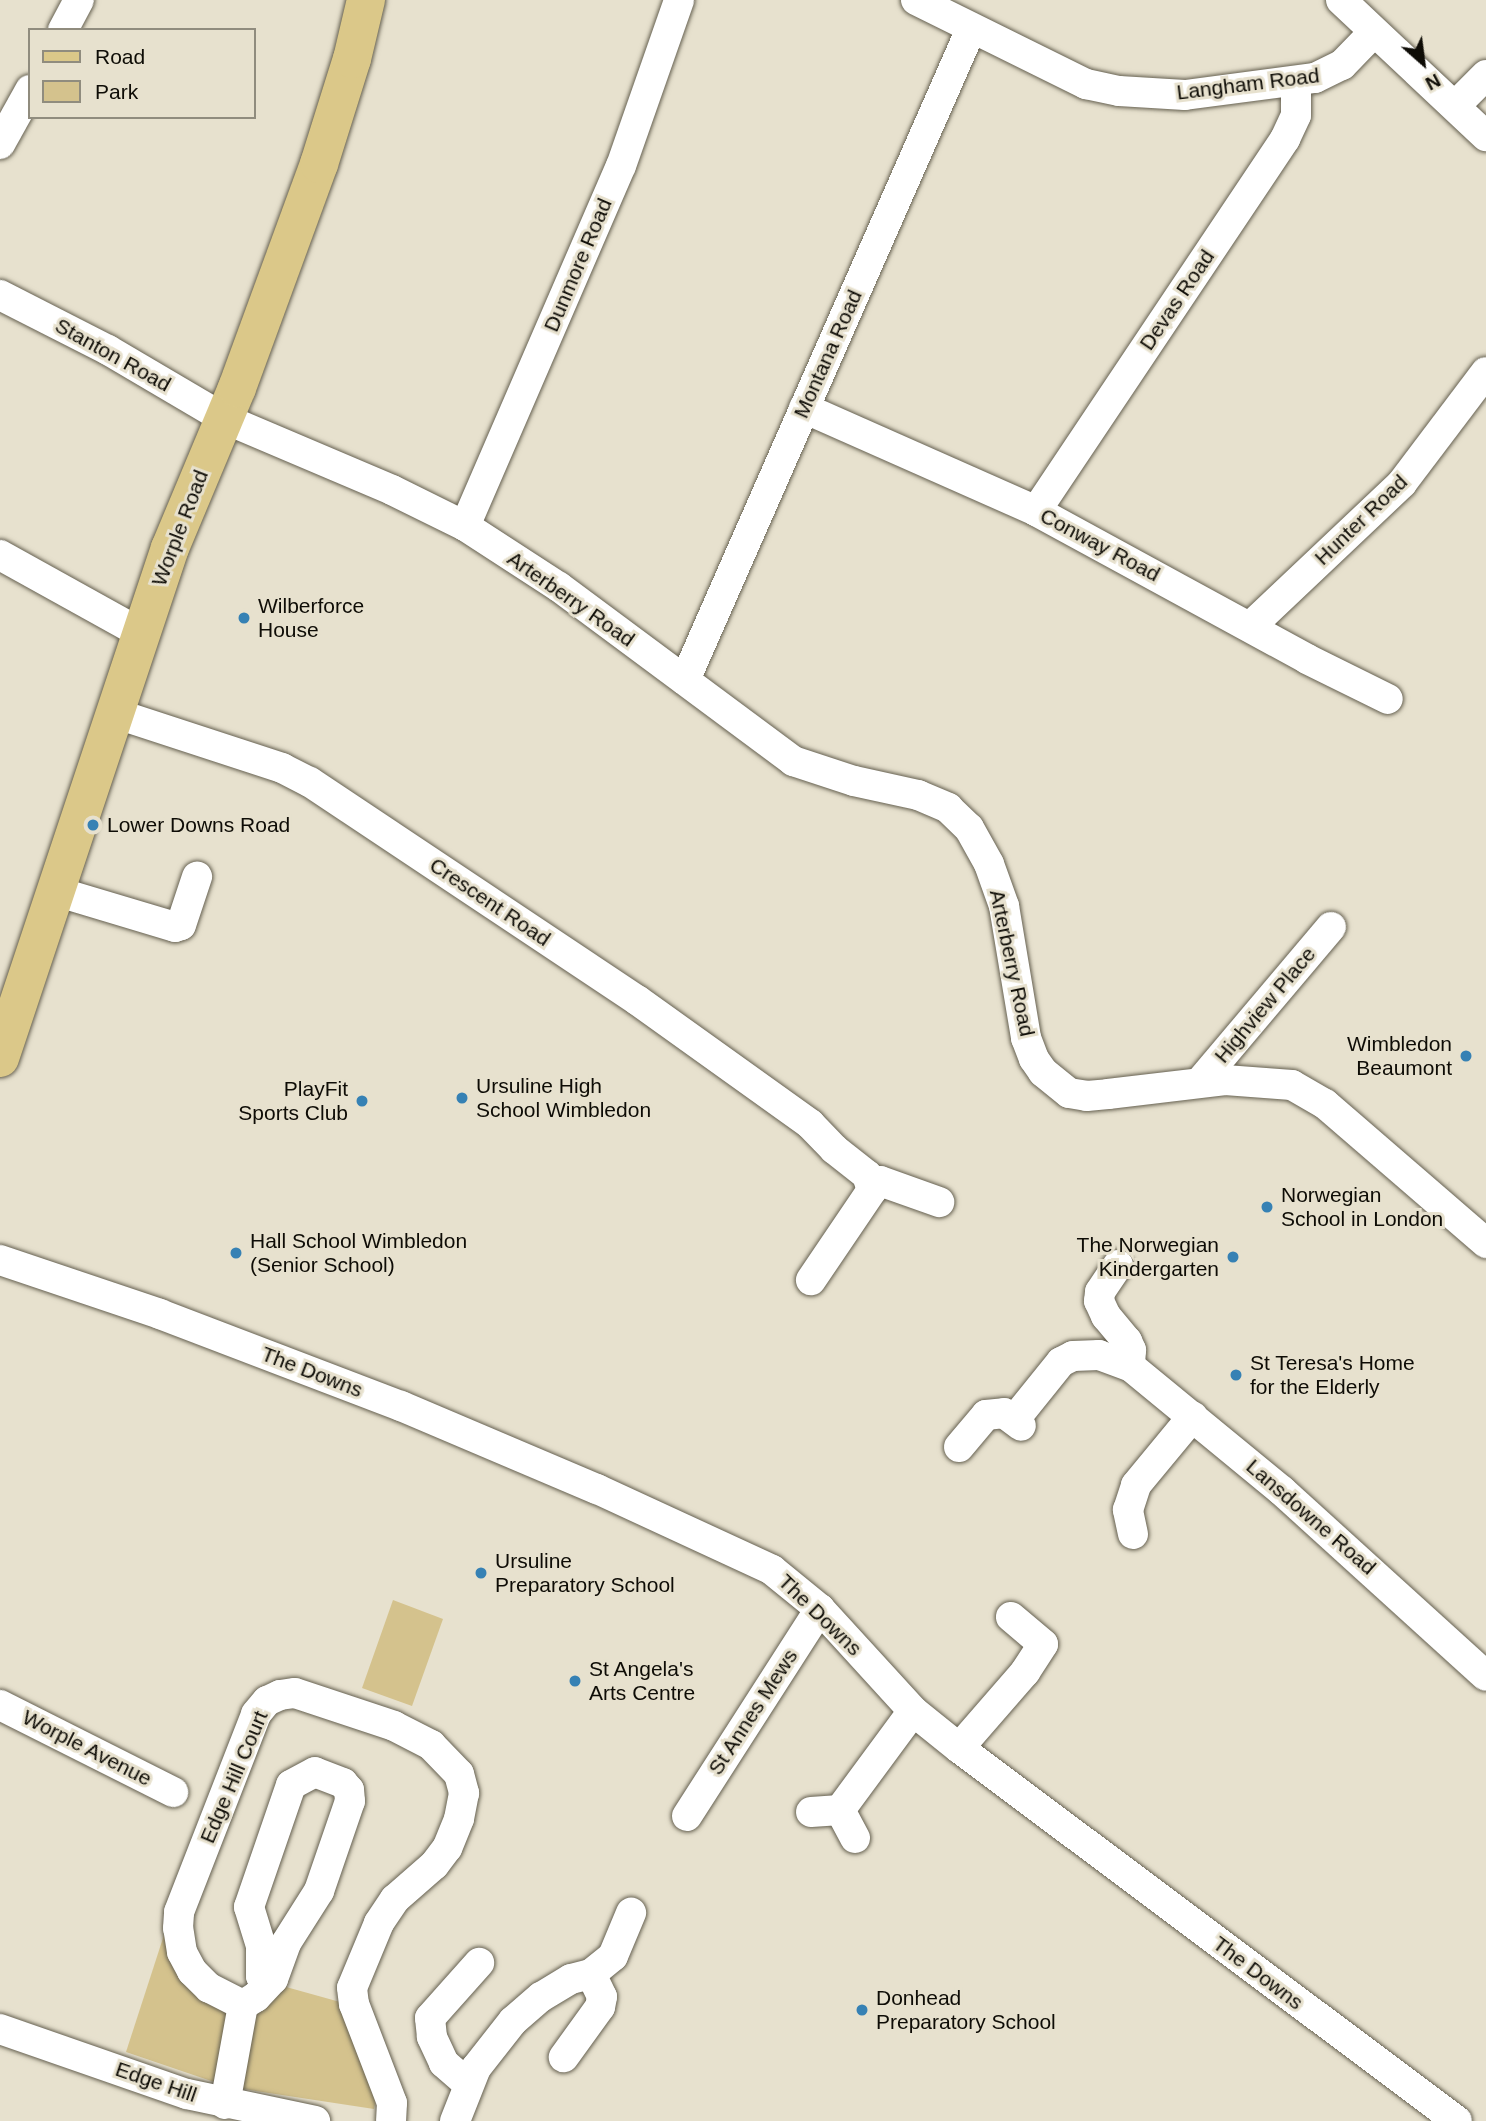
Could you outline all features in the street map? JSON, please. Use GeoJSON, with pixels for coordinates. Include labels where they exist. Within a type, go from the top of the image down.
{"type":"FeatureCollection","features":[{"type":"Feature","properties":{"kind":"main road","name":"Worple Road"},"geometry":{"type":"LineString","coordinates":[[0,1058],[170,548],[225,419],[319,164],[352,59],[366,0]]}},
{"type":"Feature","properties":{"kind":"street"},"geometry":{"type":"LineString","coordinates":[[63,28],[79,0]]}},
{"type":"Feature","properties":{"kind":"street","name":"Dunmore Road"},"geometry":{"type":"LineString","coordinates":[[465,526],[621,166],[679,0]]}},
{"type":"Feature","properties":{"kind":"street","name":"Langham Road"},"geometry":{"type":"LineString","coordinates":[[916,0],[1086,84],[1119,91],[1185,95],[1296,82],[1328,74],[1374,32]]}},
{"type":"Feature","properties":{"kind":"street"},"geometry":{"type":"LineString","coordinates":[[1341,0],[1486,136]]}},
{"type":"Feature","properties":{"kind":"street","name":"Montana Road"},"geometry":{"type":"LineString","coordinates":[[685,680],[971,29]]}},
{"type":"Feature","properties":{"kind":"street"},"geometry":{"type":"LineString","coordinates":[[1455,106],[1486,75]]}},
{"type":"Feature","properties":{"kind":"street","name":"Devas Road"},"geometry":{"type":"LineString","coordinates":[[1036,511],[1285,139],[1296,115],[1296,82]]}},
{"type":"Feature","properties":{"kind":"street"},"geometry":{"type":"LineString","coordinates":[[0,144],[28,94]]}},
{"type":"Feature","properties":{"kind":"street","name":"Stanton Road"},"geometry":{"type":"LineString","coordinates":[[0,295],[108,350],[225,419]]}},
{"type":"Feature","properties":{"kind":"street","name":"Hunter Road"},"geometry":{"type":"LineString","coordinates":[[1251,626],[1402,483],[1486,372]]}},
{"type":"Feature","properties":{"kind":"street","name":"Conway Road"},"geometry":{"type":"LineString","coordinates":[[804,408],[1036,511],[1251,626],[1307,659],[1388,699]]}},
{"type":"Feature","properties":{"kind":"street","name":"Arterberry Road"},"geometry":{"type":"LineString","coordinates":[[225,419],[392,490],[465,526],[559,587],[793,761],[854,781],[918,795],[948,808],[969,828],[989,864],[1004,906],[1027,1038],[1034,1059],[1055,1084],[1069,1093],[1087,1096],[1191,1083],[1275,1082],[1308,1092],[1486,1243]]}},
{"type":"Feature","properties":{"kind":"street"},"geometry":{"type":"LineString","coordinates":[[0,555],[141,633]]}},
{"type":"Feature","properties":{"kind":"street","name":"Crescent Road"},"geometry":{"type":"LineString","coordinates":[[114,713],[282,768],[310,782],[703,1046],[810,1124],[834,1149],[867,1175],[870,1182]]}},
{"type":"Feature","properties":{"kind":"street"},"geometry":{"type":"LineString","coordinates":[[55,891],[175,927],[181,925],[197,877]]}},
{"type":"Feature","properties":{"kind":"street","name":"Highview Place"},"geometry":{"type":"LineString","coordinates":[[1191,1083],[1331,927]]}},
{"type":"Feature","properties":{"kind":"street"},"geometry":{"type":"LineString","coordinates":[[1191,1083],[1194,1065],[1272,974]]}},
{"type":"Feature","properties":{"kind":"street"},"geometry":{"type":"LineString","coordinates":[[811,1280],[835,1240],[869,1199],[872,1190],[870,1182],[880,1181],[939,1202]]}},
{"type":"Feature","properties":{"kind":"street","name":"The Downs"},"geometry":{"type":"LineString","coordinates":[[0,1260],[216,1335],[495,1445],[772,1570],[820,1609],[913,1711],[1457,2121]]}},
{"type":"Feature","properties":{"kind":"street"},"geometry":{"type":"LineString","coordinates":[[959,1447],[986,1415],[1004,1413],[1018,1422],[1061,1362],[1073,1356],[1098,1354],[1130,1366],[1131,1350],[1106,1316],[1099,1301],[1100,1292],[1118,1265]]}},
{"type":"Feature","properties":{"kind":"street","name":"Lansdowne Road"},"geometry":{"type":"LineString","coordinates":[[1130,1366],[1290,1498],[1486,1676]]}},
{"type":"Feature","properties":{"kind":"street"},"geometry":{"type":"LineString","coordinates":[[1133,1534],[1128,1510],[1136,1485],[1192,1416]]}},
{"type":"Feature","properties":{"kind":"street","name":"St Annes Mews"},"geometry":{"type":"LineString","coordinates":[[687,1816],[820,1609]]}},
{"type":"Feature","properties":{"kind":"street"},"geometry":{"type":"LineString","coordinates":[[959,1748],[1026,1672],[1043,1644],[1010,1617]]}},
{"type":"Feature","properties":{"kind":"street","name":"Edge Hill Court"},"geometry":{"type":"LineString","coordinates":[[254,1995],[209,1988],[192,1971],[182,1952],[178,1928],[179,1912],[256,1714],[267,1701],[280,1695],[295,1693],[394,1726],[431,1745],[459,1774],[464,1793],[459,1819],[447,1848],[434,1865],[395,1899],[379,1923],[352,1988],[354,2004],[392,2103],[391,2121]]}},
{"type":"Feature","properties":{"kind":"street","name":"Worple Avenue"},"geometry":{"type":"LineString","coordinates":[[0,1705],[173,1792]]}},
{"type":"Feature","properties":{"kind":"street"},"geometry":{"type":"LineString","coordinates":[[855,1838],[826,1811],[913,1711]]}},
{"type":"Feature","properties":{"kind":"street"},"geometry":{"type":"LineString","coordinates":[[214,2109],[254,1995],[261,1976],[261,1946],[249,1907],[291,1785],[315,1772],[343,1783],[349,1790],[350,1801],[319,1891],[286,1943],[273,1979],[254,1995]]}},
{"type":"Feature","properties":{"kind":"street"},"geometry":{"type":"LineString","coordinates":[[564,2057],[600,2007],[610,1966],[631,1913]]}},
{"type":"Feature","properties":{"kind":"street"},"geometry":{"type":"LineString","coordinates":[[468,2084],[443,2063],[432,2037],[430,2018],[478,1963]]}},
{"type":"Feature","properties":{"kind":"street"},"geometry":{"type":"LineString","coordinates":[[455,2121],[468,2084],[492,2045],[513,2021],[541,1997],[572,1979],[610,1966]]}},
{"type":"Feature","properties":{"kind":"street","name":"Edge Hill"},"geometry":{"type":"LineString","coordinates":[[0,2029],[214,2109],[315,2121]]}},
{"type":"Feature","properties":{"kind":"green space"},"geometry":{"type":"Polygon","coordinates":[[[393,1600],[443,1619],[412,1706],[362,1688],[393,1600]]]}},
{"type":"Feature","properties":{"kind":"green space"},"geometry":{"type":"Polygon","coordinates":[[[164,1935],[169,1936],[233,2007],[220,2084],[126,2052],[164,1935]]]}},
{"type":"Feature","properties":{"kind":"green space"},"geometry":{"type":"Polygon","coordinates":[[[279,1985],[340,2002],[377,2093],[374,2109],[243,2089],[251,2012],[279,1985]]]}},
{"type":"Feature","properties":{"kind":"place","name":"Wilberforce House"},"geometry":{"type":"Point","coordinates":[244,618]}},
{"type":"Feature","properties":{"kind":"place","name":"Lower Downs Road"},"geometry":{"type":"Point","coordinates":[93,825]}},
{"type":"Feature","properties":{"kind":"place","name":"Wimbledon Beaumont"},"geometry":{"type":"Point","coordinates":[1466,1056]}},
{"type":"Feature","properties":{"kind":"place","name":"Ursuline High School Wimbledon"},"geometry":{"type":"Point","coordinates":[462,1098]}},
{"type":"Feature","properties":{"kind":"place","name":"PlayFit Sports Club"},"geometry":{"type":"Point","coordinates":[362,1101]}},
{"type":"Feature","properties":{"kind":"place","name":"Norwegian School in London"},"geometry":{"type":"Point","coordinates":[1267,1207]}},
{"type":"Feature","properties":{"kind":"place","name":"Hall School Wimbledon (Senior School)"},"geometry":{"type":"Point","coordinates":[236,1253]}},
{"type":"Feature","properties":{"kind":"place","name":"The Norwegian Kindergarten"},"geometry":{"type":"Point","coordinates":[1233,1257]}},
{"type":"Feature","properties":{"kind":"place","name":"St Teresa's Home for the Elderly"},"geometry":{"type":"Point","coordinates":[1236,1375]}},
{"type":"Feature","properties":{"kind":"place","name":"Ursuline Preparatory School"},"geometry":{"type":"Point","coordinates":[481,1573]}},
{"type":"Feature","properties":{"kind":"place","name":"St Angela's Arts Centre"},"geometry":{"type":"Point","coordinates":[575,1681]}},
{"type":"Feature","properties":{"kind":"place","name":"Donhead Preparatory School"},"geometry":{"type":"Point","coordinates":[862,2010]}}]}
